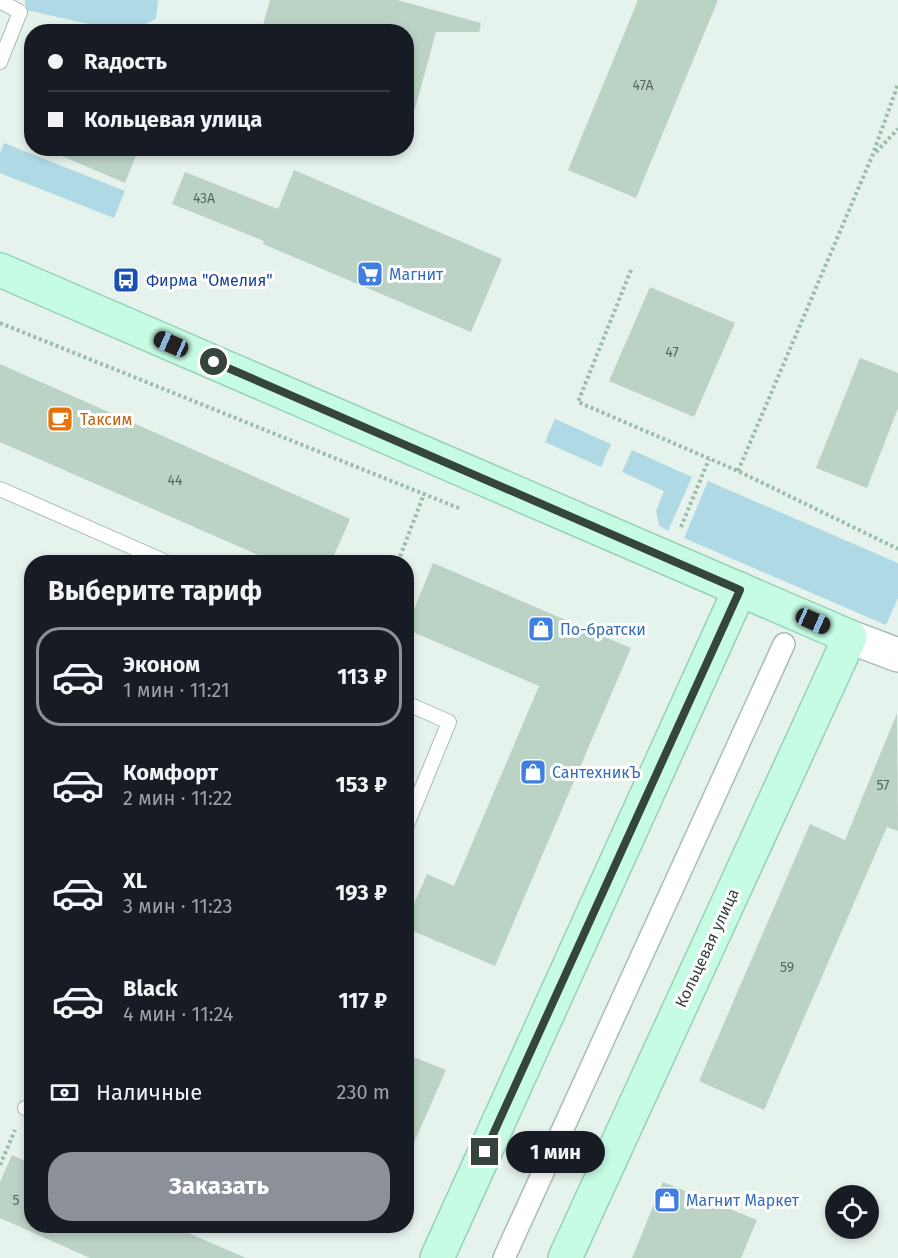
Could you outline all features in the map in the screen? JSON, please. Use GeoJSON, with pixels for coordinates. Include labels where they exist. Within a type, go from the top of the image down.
{"type":"FeatureCollection","features":[{"type":"Feature","properties":{"kind":"main road"},"geometry":{"type":"LineString","coordinates":[[0,270],[850,637]]}},
{"type":"Feature","properties":{"kind":"main road"},"geometry":{"type":"LineString","coordinates":[[436,1258],[740,590]]}},
{"type":"Feature","properties":{"kind":"main road","name":"Кольцевая улица"},"geometry":{"type":"LineString","coordinates":[[565,1258],[850,637]]}},
{"type":"Feature","properties":{"kind":"street"},"geometry":{"type":"LineString","coordinates":[[850,637],[898,655]]}},
{"type":"Feature","properties":{"kind":"street"},"geometry":{"type":"LineString","coordinates":[[504,1258],[784,644]]}},
{"type":"Feature","properties":{"kind":"lane"},"geometry":{"type":"LineString","coordinates":[[0,1],[20,12],[0,62]]}},
{"type":"Feature","properties":{"kind":"lane"},"geometry":{"type":"LineString","coordinates":[[0,489],[150,555]]}},
{"type":"Feature","properties":{"kind":"lane"},"geometry":{"type":"LineString","coordinates":[[414,707],[449,722],[414,807]]}},
{"type":"Feature","properties":{"kind":"path"},"geometry":{"type":"LineString","coordinates":[[738,471],[873,154],[898,84]]}},
{"type":"Feature","properties":{"kind":"path"},"geometry":{"type":"LineString","coordinates":[[873,154],[898,129]]}},
{"type":"Feature","properties":{"kind":"path"},"geometry":{"type":"LineString","coordinates":[[631,270],[578,402],[738,471],[898,549]]}},
{"type":"Feature","properties":{"kind":"path"},"geometry":{"type":"LineString","coordinates":[[0,322],[467,512]]}},
{"type":"Feature","properties":{"kind":"path"},"geometry":{"type":"LineString","coordinates":[[667,559],[709,459]]}},
{"type":"Feature","properties":{"kind":"path"},"geometry":{"type":"LineString","coordinates":[[401,555],[424,494]]}},
{"type":"Feature","properties":{"kind":"path"},"geometry":{"type":"LineString","coordinates":[[0,1165],[24,1117]]}},
{"type":"Feature","properties":{"kind":"shaded area"},"geometry":{"type":"Polygon","coordinates":[[[25,0],[158,0],[156,19],[145,24],[89,24],[26,10],[25,0]]]}},
{"type":"Feature","properties":{"kind":"shaded area"},"geometry":{"type":"Polygon","coordinates":[[[4,143],[24,151],[24,156],[37,156],[125,191],[114,218],[0,173],[0,153],[4,143]]]}},
{"type":"Feature","properties":{"kind":"shaded area"},"geometry":{"type":"Polygon","coordinates":[[[555,419],[611,444],[601,467],[545,442],[555,419]]]}},
{"type":"Feature","properties":{"kind":"shaded area"},"geometry":{"type":"Polygon","coordinates":[[[632,450],[692,477],[668,531],[659,525],[656,511],[664,491],[622,472],[632,450]]]}},
{"type":"Feature","properties":{"kind":"shaded area"},"geometry":{"type":"Polygon","coordinates":[[[708,481],[898,563],[898,598],[886,625],[684,538],[708,481]]]}},
{"type":"Feature","properties":{"kind":"building"},"geometry":{"type":"Polygon","coordinates":[[[270,0],[397,0],[481,23],[479,32],[436,32],[415,109],[414,24],[263,24],[270,0]]]}},
{"type":"Feature","properties":{"kind":"building"},"geometry":{"type":"Polygon","coordinates":[[[638,0],[718,0],[636,198],[568,170],[638,0]]]}},
{"type":"Feature","properties":{"kind":"building"},"geometry":{"type":"Polygon","coordinates":[[[62,156],[136,156],[125,183],[62,156]]]}},
{"type":"Feature","properties":{"kind":"building"},"geometry":{"type":"Polygon","coordinates":[[[294,170],[502,259],[471,332],[263,244],[264,241],[172,204],[185,172],[278,209],[294,170]]]}},
{"type":"Feature","properties":{"kind":"building"},"geometry":{"type":"Polygon","coordinates":[[[650,287],[735,323],[694,417],[609,381],[650,287]]]}},
{"type":"Feature","properties":{"kind":"building"},"geometry":{"type":"Polygon","coordinates":[[[860,358],[898,373],[898,408],[867,488],[816,468],[860,358]]]}},
{"type":"Feature","properties":{"kind":"building"},"geometry":{"type":"Polygon","coordinates":[[[0,364],[350,519],[334,555],[258,555],[0,442],[0,364]]]}},
{"type":"Feature","properties":{"kind":"building"},"geometry":{"type":"Polygon","coordinates":[[[433,563],[631,648],[495,966],[414,931],[414,904],[427,874],[454,886],[539,686],[414,632],[414,609],[433,563]]]}},
{"type":"Feature","properties":{"kind":"building"},"geometry":{"type":"Polygon","coordinates":[[[897,713],[898,831],[887,827],[764,1110],[699,1081],[810,824],[845,840],[897,713]]]}},
{"type":"Feature","properties":{"kind":"building"},"geometry":{"type":"Polygon","coordinates":[[[414,1057],[446,1070],[414,1143],[414,1057]]]}},
{"type":"Feature","properties":{"kind":"building"},"geometry":{"type":"Polygon","coordinates":[[[12,1155],[24,1160],[24,1229],[0,1218],[0,1182],[12,1155]]]}},
{"type":"Feature","properties":{"kind":"building"},"geometry":{"type":"Polygon","coordinates":[[[663,1182],[757,1220],[741,1258],[632,1258],[663,1182]]]}},
{"type":"Feature","properties":{"kind":"building"},"geometry":{"type":"Polygon","coordinates":[[[34,1233],[188,1233],[246,1258],[90,1258],[34,1233]]]}},
{"type":"Feature","properties":{"kind":"place","name":"Магнит"},"geometry":{"type":"Point","coordinates":[370,274]}},
{"type":"Feature","properties":{"kind":"place","name":"Фирма \"Омелия\""},"geometry":{"type":"Point","coordinates":[126,280]}},
{"type":"Feature","properties":{"kind":"place","name":"Таксим"},"geometry":{"type":"Point","coordinates":[60,419]}},
{"type":"Feature","properties":{"kind":"place","name":"По-братски"},"geometry":{"type":"Point","coordinates":[541,629]}},
{"type":"Feature","properties":{"kind":"place","name":"СантехникЪ"},"geometry":{"type":"Point","coordinates":[533,772]}},
{"type":"Feature","properties":{"kind":"place","name":"Магнит Маркет"},"geometry":{"type":"Point","coordinates":[667,1200]}},
{"type":"Feature","properties":{"kind":"route"},"geometry":{"type":"LineString","coordinates":[[214,362],[740,590],[485,1152]]}}]}
